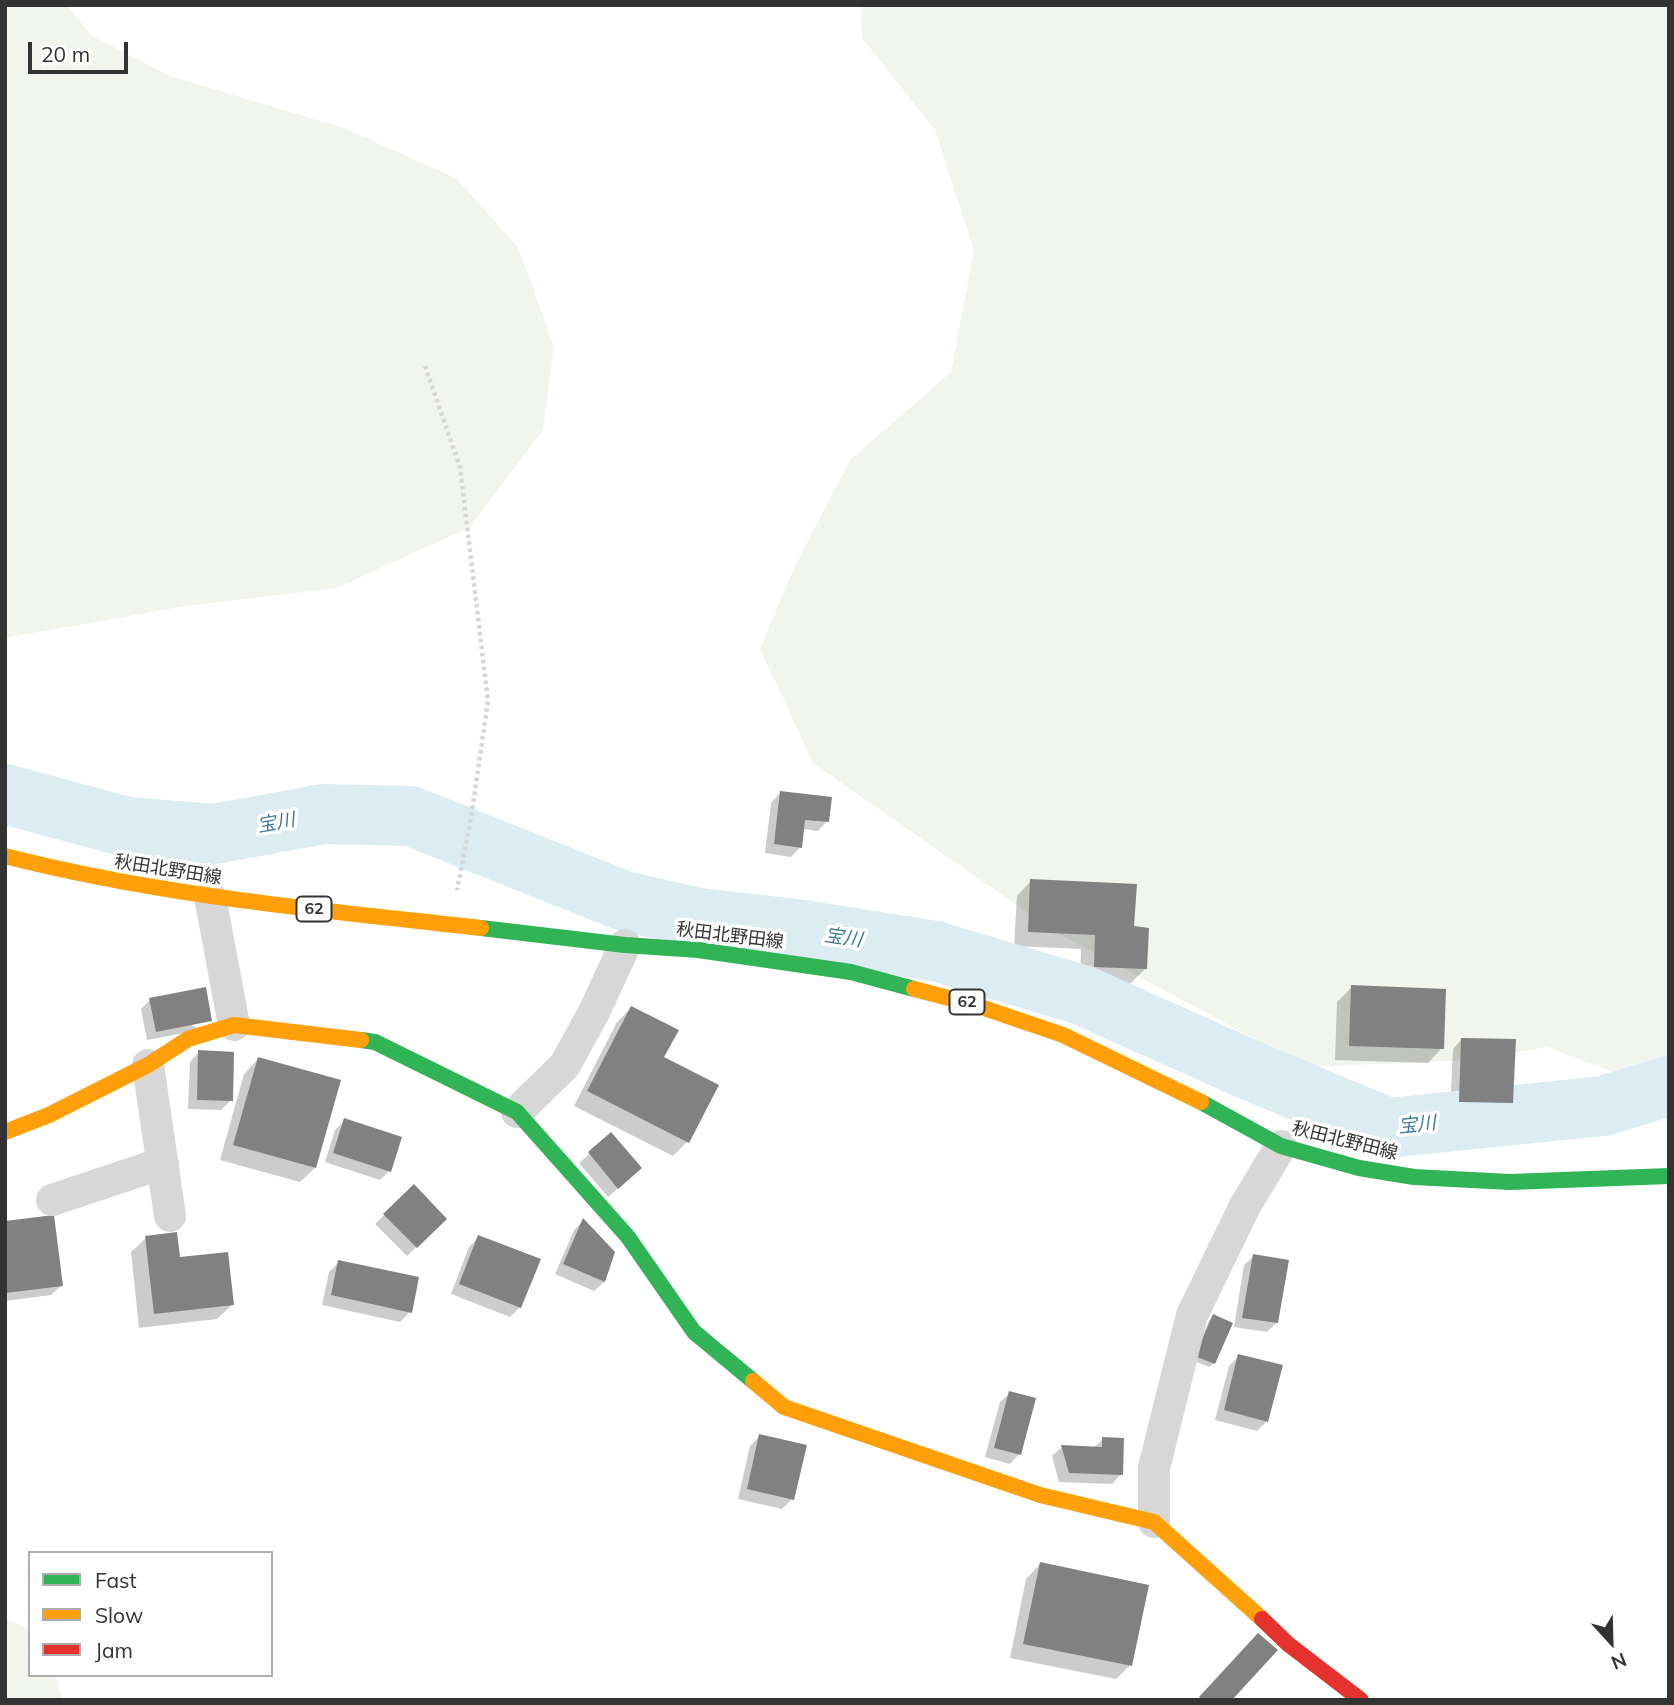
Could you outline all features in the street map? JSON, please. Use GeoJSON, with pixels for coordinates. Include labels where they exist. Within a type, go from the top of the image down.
{"type":"FeatureCollection","features":[{"type":"Feature","properties":{"kind":"main road","name":"秋田北野田線"},"geometry":{"type":"LineString","coordinates":[[5,856],[80,876],[210,897],[625,945],[698,950],[851,972],[972,1004],[1063,1035],[1216,1109],[1281,1146],[1359,1168],[1415,1177],[1510,1182],[1669,1176]]}},
{"type":"Feature","properties":{"kind":"main road"},"geometry":{"type":"LineString","coordinates":[[5,1132],[49,1115],[148,1065],[188,1039],[234,1025],[375,1042],[517,1112],[628,1237],[694,1332],[784,1407],[1040,1495],[1154,1522],[1288,1644],[1361,1700]]}},
{"type":"Feature","properties":{"kind":"street"},"geometry":{"type":"LineString","coordinates":[[210,897],[234,1025]]}},
{"type":"Feature","properties":{"kind":"street"},"geometry":{"type":"LineString","coordinates":[[517,1112],[565,1065],[594,1012],[625,945]]}},
{"type":"Feature","properties":{"kind":"street"},"geometry":{"type":"LineString","coordinates":[[148,1065],[170,1216]]}},
{"type":"Feature","properties":{"kind":"street"},"geometry":{"type":"LineString","coordinates":[[1154,1522],[1154,1468],[1192,1315],[1245,1206],[1281,1146]]}},
{"type":"Feature","properties":{"kind":"street"},"geometry":{"type":"LineString","coordinates":[[51,1200],[163,1163]]}},
{"type":"Feature","properties":{"kind":"path"},"geometry":{"type":"LineString","coordinates":[[425,366],[460,467],[488,701],[459,884]]}},
{"type":"Feature","properties":{"kind":"shaded area"},"geometry":{"type":"Polygon","coordinates":[[[5,5],[67,5],[91,35],[170,76],[344,128],[456,178],[518,247],[554,346],[543,430],[470,527],[337,588],[186,606],[5,638],[5,5]]]}},
{"type":"Feature","properties":{"kind":"shaded area"},"geometry":{"type":"Polygon","coordinates":[[[861,5],[1669,5],[1669,1093],[1547,1047],[1473,1060],[1307,1067],[1052,930],[813,763],[760,649],[797,561],[851,459],[951,372],[974,250],[935,130],[862,38],[861,5]]]}},
{"type":"Feature","properties":{"kind":"shaded area"},"geometry":{"type":"Polygon","coordinates":[[[5,1618],[28,1629],[28,1677],[55,1677],[64,1700],[5,1700],[5,1618]]]}},
{"type":"Feature","properties":{"kind":"building"},"geometry":{"type":"Polygon","coordinates":[[[780,791],[832,797],[829,822],[805,820],[802,848],[774,844],[780,791]]]}},
{"type":"Feature","properties":{"kind":"building"},"geometry":{"type":"Polygon","coordinates":[[[1030,879],[1137,884],[1134,926],[1149,928],[1147,969],[1094,967],[1095,935],[1028,932],[1030,879]]]}},
{"type":"Feature","properties":{"kind":"building"},"geometry":{"type":"Polygon","coordinates":[[[1351,985],[1446,989],[1444,1049],[1349,1046],[1351,985]]]}},
{"type":"Feature","properties":{"kind":"building"},"geometry":{"type":"Polygon","coordinates":[[[206,987],[212,1021],[156,1032],[149,998],[206,987]]]}},
{"type":"Feature","properties":{"kind":"building"},"geometry":{"type":"Polygon","coordinates":[[[631,1006],[679,1030],[664,1057],[719,1085],[689,1143],[587,1091],[631,1006]]]}},
{"type":"Feature","properties":{"kind":"building"},"geometry":{"type":"Polygon","coordinates":[[[1461,1038],[1516,1039],[1513,1103],[1459,1102],[1461,1038]]]}},
{"type":"Feature","properties":{"kind":"building"},"geometry":{"type":"Polygon","coordinates":[[[198,1050],[234,1052],[233,1101],[197,1100],[198,1050]]]}},
{"type":"Feature","properties":{"kind":"building"},"geometry":{"type":"Polygon","coordinates":[[[258,1057],[341,1080],[316,1168],[233,1145],[258,1057]]]}},
{"type":"Feature","properties":{"kind":"building"},"geometry":{"type":"Polygon","coordinates":[[[344,1118],[402,1137],[391,1172],[333,1153],[344,1118]]]}},
{"type":"Feature","properties":{"kind":"building"},"geometry":{"type":"Polygon","coordinates":[[[611,1132],[642,1168],[618,1189],[588,1152],[611,1132]]]}},
{"type":"Feature","properties":{"kind":"building"},"geometry":{"type":"Polygon","coordinates":[[[414,1184],[447,1219],[417,1248],[383,1214],[414,1184]]]}},
{"type":"Feature","properties":{"kind":"building"},"geometry":{"type":"Polygon","coordinates":[[[54,1215],[63,1286],[5,1293],[5,1221],[54,1215]]]}},
{"type":"Feature","properties":{"kind":"building"},"geometry":{"type":"Polygon","coordinates":[[[583,1218],[615,1252],[605,1282],[563,1264],[583,1218]]]}},
{"type":"Feature","properties":{"kind":"building"},"geometry":{"type":"Polygon","coordinates":[[[177,1232],[180,1257],[228,1252],[234,1305],[154,1314],[145,1236],[177,1232]]]}},
{"type":"Feature","properties":{"kind":"building"},"geometry":{"type":"Polygon","coordinates":[[[478,1235],[541,1259],[521,1308],[459,1284],[478,1235]]]}},
{"type":"Feature","properties":{"kind":"building"},"geometry":{"type":"Polygon","coordinates":[[[1253,1254],[1289,1260],[1278,1323],[1242,1318],[1253,1254]]]}},
{"type":"Feature","properties":{"kind":"building"},"geometry":{"type":"Polygon","coordinates":[[[338,1260],[419,1277],[412,1313],[331,1295],[338,1260]]]}},
{"type":"Feature","properties":{"kind":"building"},"geometry":{"type":"Polygon","coordinates":[[[1213,1314],[1233,1323],[1215,1364],[1195,1356],[1213,1314]]]}},
{"type":"Feature","properties":{"kind":"building"},"geometry":{"type":"Polygon","coordinates":[[[1238,1354],[1283,1365],[1268,1422],[1224,1410],[1238,1354]]]}},
{"type":"Feature","properties":{"kind":"building"},"geometry":{"type":"Polygon","coordinates":[[[1009,1391],[1036,1398],[1021,1455],[994,1448],[1009,1391]]]}},
{"type":"Feature","properties":{"kind":"building"},"geometry":{"type":"Polygon","coordinates":[[[759,1434],[807,1445],[794,1500],[747,1489],[759,1434]]]}},
{"type":"Feature","properties":{"kind":"building"},"geometry":{"type":"Polygon","coordinates":[[[1102,1437],[1124,1438],[1123,1475],[1069,1473],[1061,1445],[1102,1447],[1102,1437]]]}},
{"type":"Feature","properties":{"kind":"building"},"geometry":{"type":"Polygon","coordinates":[[[1040,1562],[1149,1585],[1132,1666],[1023,1644],[1040,1562]]]}},
{"type":"Feature","properties":{"kind":"building"},"geometry":{"type":"Polygon","coordinates":[[[1258,1633],[1278,1650],[1232,1700],[1202,1700],[1199,1697],[1258,1633]]]}},
{"type":"Feature","properties":{"kind":"waterway","name":"宝川"},"geometry":{"type":"LineString","coordinates":[[5,794],[127,827],[214,834],[323,814],[411,816],[624,901],[699,918],[796,929],[935,951],[1082,995],[1388,1128],[1603,1106],[1669,1086]]}},
{"type":"Feature","properties":{"kind":"traffic: fast"},"geometry":{"type":"LineString","coordinates":[[481,928],[625,945],[698,950],[851,972],[914,989]]}},
{"type":"Feature","properties":{"kind":"traffic: fast"},"geometry":{"type":"LineString","coordinates":[[361,1040],[375,1042],[517,1112],[628,1237],[694,1332],[753,1381]]}},
{"type":"Feature","properties":{"kind":"traffic: fast"},"geometry":{"type":"LineString","coordinates":[[1201,1102],[1281,1146],[1359,1168],[1414,1177],[1510,1182],[1669,1176]]}},
{"type":"Feature","properties":{"kind":"traffic: slow"},"geometry":{"type":"LineString","coordinates":[[5,856],[182,892],[481,928]]}},
{"type":"Feature","properties":{"kind":"traffic: slow"},"geometry":{"type":"LineString","coordinates":[[914,989],[972,1004],[1063,1035],[1201,1102]]}},
{"type":"Feature","properties":{"kind":"traffic: slow"},"geometry":{"type":"LineString","coordinates":[[5,1132],[49,1115],[148,1065],[188,1039],[234,1025],[361,1040]]}},
{"type":"Feature","properties":{"kind":"traffic: slow"},"geometry":{"type":"LineString","coordinates":[[753,1381],[784,1407],[1040,1495],[1154,1522],[1262,1619]]}},
{"type":"Feature","properties":{"kind":"traffic: jam"},"geometry":{"type":"LineString","coordinates":[[1262,1619],[1288,1644],[1361,1700]]}}]}
